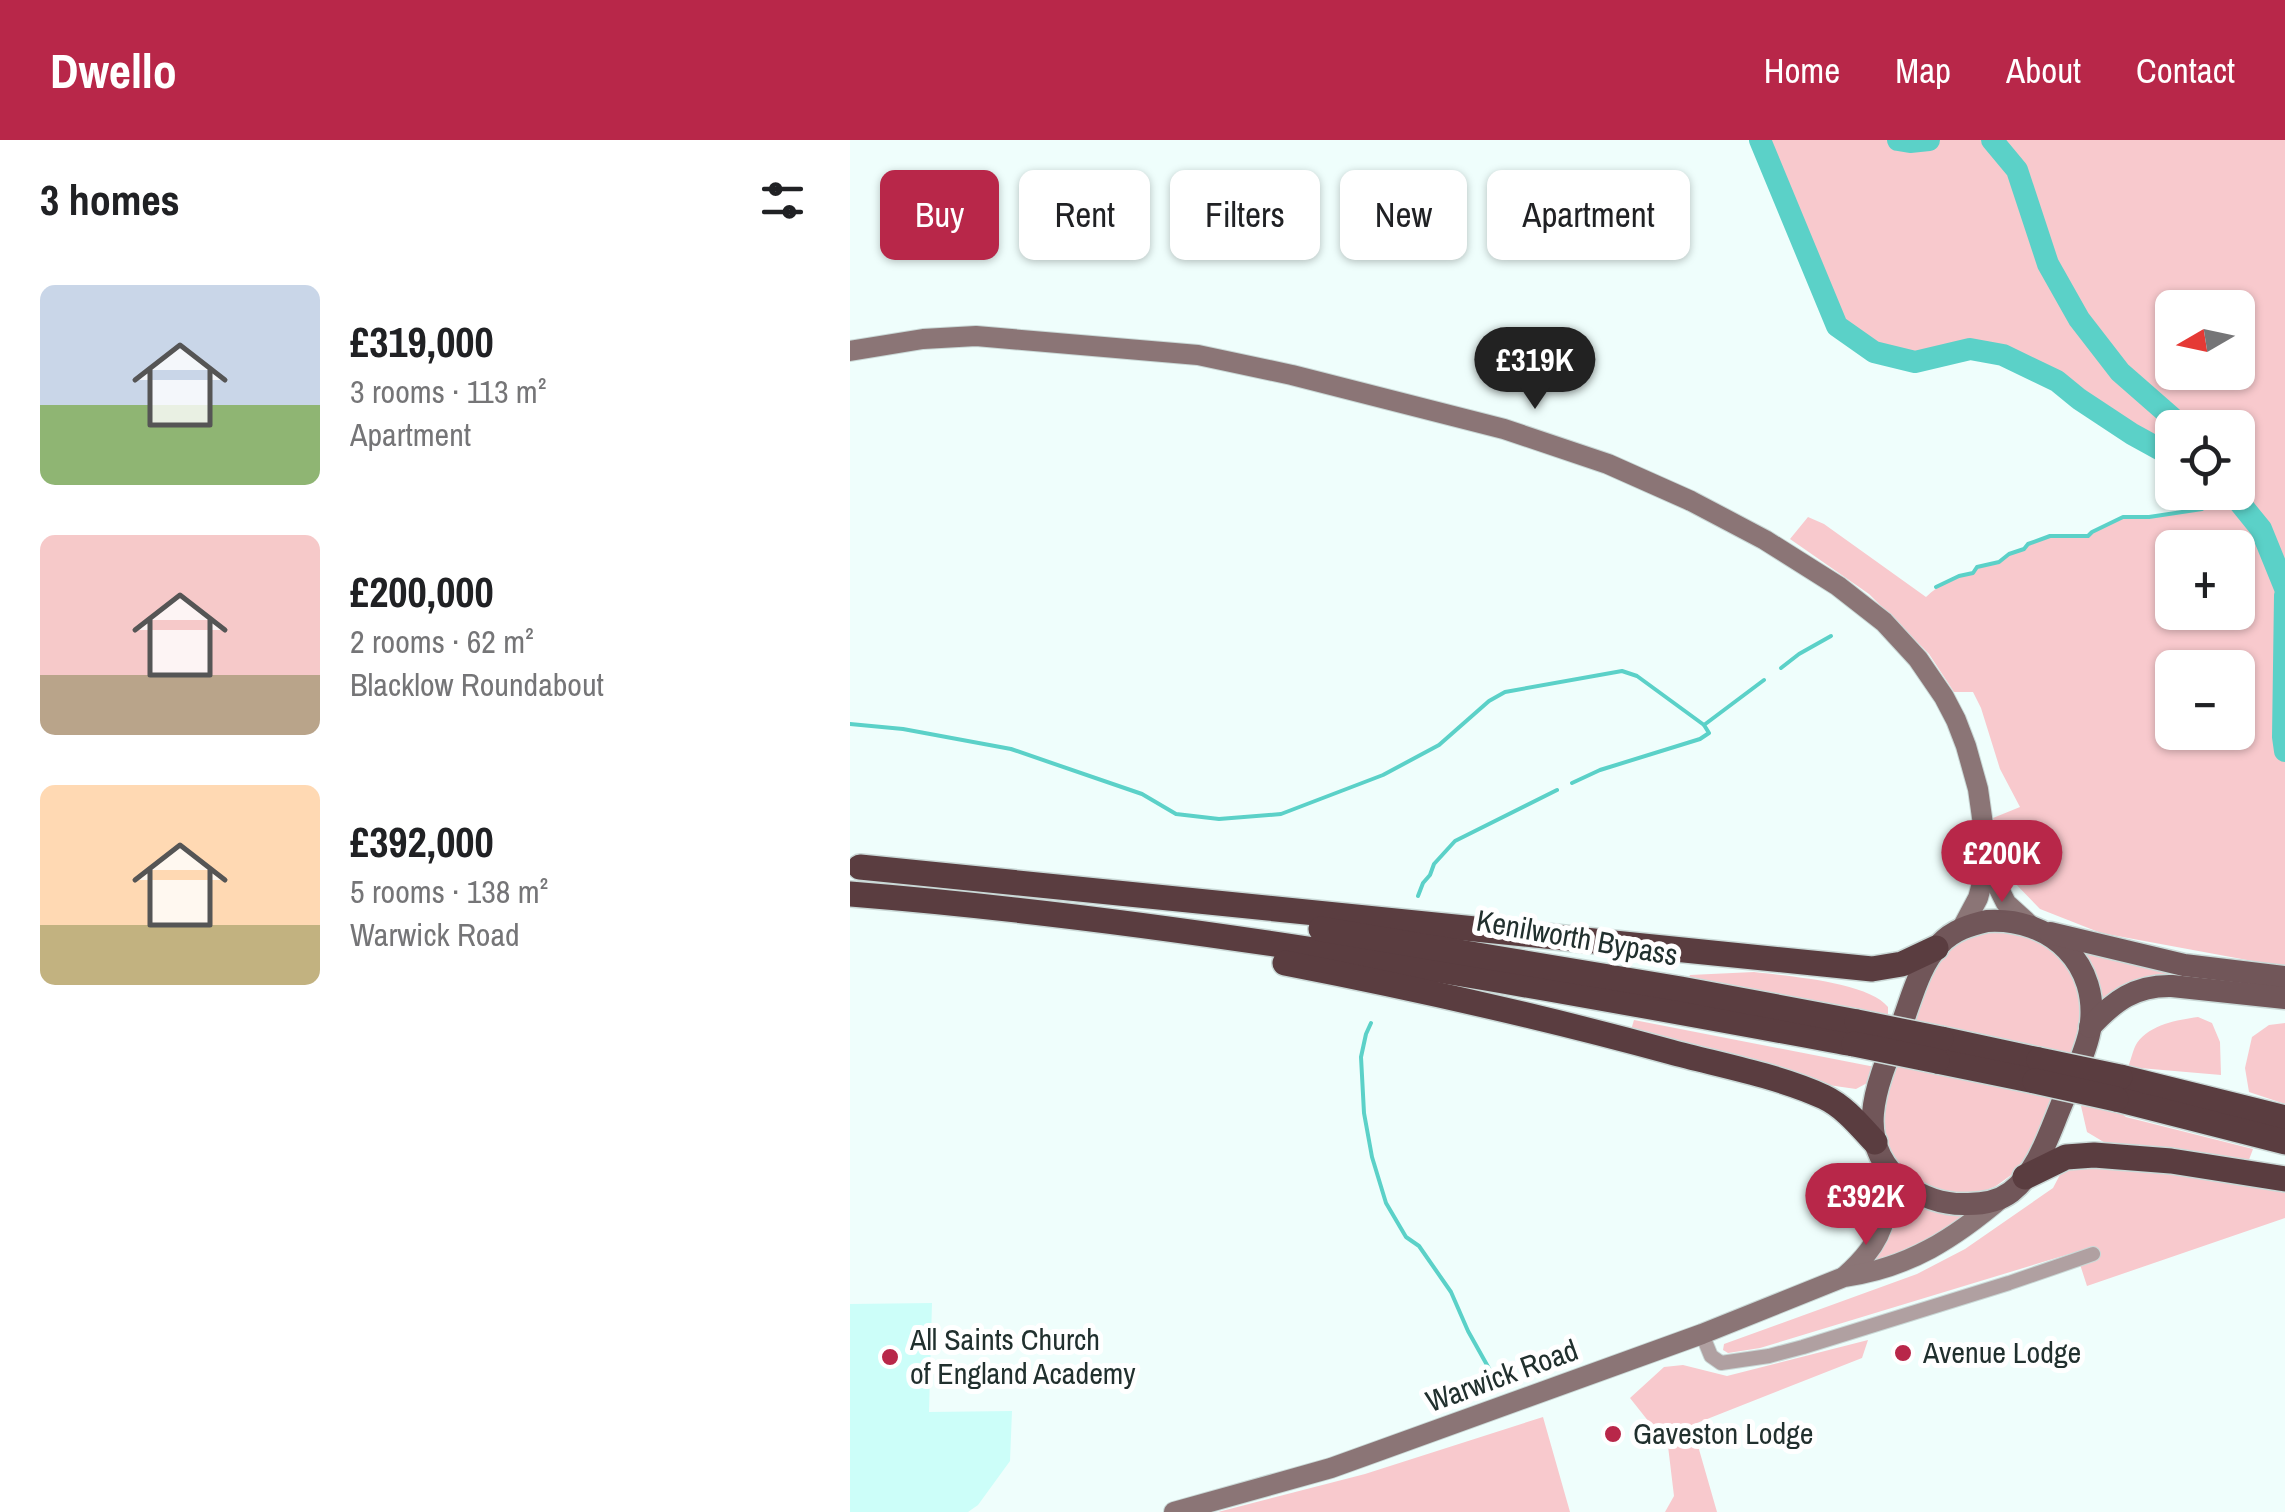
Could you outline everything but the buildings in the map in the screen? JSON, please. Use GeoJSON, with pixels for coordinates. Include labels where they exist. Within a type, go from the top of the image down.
{"type":"FeatureCollection","features":[{"type":"Feature","properties":{"kind":"highway"},"geometry":{"type":"LineString","coordinates":[[855,867],[1872,969],[1902,964],[1936,948]]}},
{"type":"Feature","properties":{"kind":"highway","name":"Kenilworth Bypass"},"geometry":{"type":"LineString","coordinates":[[855,867],[1374,937],[1681,989],[1855,1034]]}},
{"type":"Feature","properties":{"kind":"highway","name":"Kenilworth Bypass"},"geometry":{"type":"LineString","coordinates":[[850,894],[978,904],[1258,942],[1855,1034],[2285,1118]]}},
{"type":"Feature","properties":{"kind":"highway"},"geometry":{"type":"LineString","coordinates":[[1073,918],[1466,1001],[1758,1076],[1824,1097],[1842,1108],[1880,1153]]}},
{"type":"Feature","properties":{"kind":"highway","name":"Kenilworth Bypass"},"geometry":{"type":"LineString","coordinates":[[2118,1088],[2285,1142]]}},
{"type":"Feature","properties":{"kind":"highway"},"geometry":{"type":"LineString","coordinates":[[2025,1178],[2066,1157],[2094,1154],[2171,1161],[2285,1179]]}},
{"type":"Feature","properties":{"kind":"main road"},"geometry":{"type":"LineString","coordinates":[[850,351],[923,339],[976,336],[1198,355],[1292,375],[1535,438],[1650,482],[1790,554],[1863,604],[1905,642],[1956,720],[1978,789],[1988,860],[2001,895],[2012,910],[2038,929],[2064,947],[2082,973],[2090,998],[2090,1028],[2082,1055],[2043,1147],[2025,1178],[2004,1196],[1990,1201],[1937,1201],[1908,1186],[1880,1153],[1873,1116],[1875,1093],[1916,984],[1944,939],[1962,928],[1998,920],[2038,929],[2165,961],[2285,977]]}},
{"type":"Feature","properties":{"kind":"main road"},"geometry":{"type":"LineString","coordinates":[[1962,928],[1978,898],[1988,860]]}},
{"type":"Feature","properties":{"kind":"main road"},"geometry":{"type":"LineString","coordinates":[[2090,1028],[2121,998],[2153,986],[2285,998]]}},
{"type":"Feature","properties":{"kind":"main road","name":"Warwick Road"},"geometry":{"type":"LineString","coordinates":[[1844,1277],[1866,1256],[1883,1228],[1888,1205],[1880,1153]]}},
{"type":"Feature","properties":{"kind":"main road","name":"Warwick Road"},"geometry":{"type":"LineString","coordinates":[[1174,1512],[1330,1468],[1702,1334],[1844,1277],[1898,1264],[1959,1234],[2004,1196]]}},
{"type":"Feature","properties":{"kind":"street"},"geometry":{"type":"LineString","coordinates":[[1702,1334],[1712,1356],[1722,1363],[1782,1354],[2093,1254]]}},
{"type":"Feature","properties":{"kind":"shaded area"},"geometry":{"type":"Polygon","coordinates":[[[1760,140],[2285,140],[2285,967],[2101,933],[2040,909],[2008,876],[1993,818],[2020,807],[2000,769],[1973,692],[1954,692],[1929,654],[1869,594],[1790,539],[1808,517],[1824,524],[1926,597],[1942,585],[1973,573],[1977,567],[1999,562],[2050,536],[2088,536],[2123,517],[2195,510],[2255,510],[2255,410],[2155,410],[2155,447],[2057,381],[2003,355],[1970,349],[1915,362],[1874,352],[1837,326],[1760,140]]]}},
{"type":"Feature","properties":{"kind":"shaded area"},"geometry":{"type":"Polygon","coordinates":[[[1980,930],[2029,933],[2065,960],[2082,993],[2080,1031],[2035,1145],[2018,1170],[1982,1192],[1951,1195],[1921,1185],[1892,1160],[1878,1115],[1926,974],[1947,948],[1980,930]]]}},
{"type":"Feature","properties":{"kind":"shaded area"},"geometry":{"type":"Polygon","coordinates":[[[2074,947],[2170,971],[2192,981],[2098,1008],[2074,947]]]}},
{"type":"Feature","properties":{"kind":"shaded area"},"geometry":{"type":"Polygon","coordinates":[[[1754,972],[1826,982],[1864,992],[1888,1007],[1888,1020],[1686,983],[1690,975],[1754,972]]]}},
{"type":"Feature","properties":{"kind":"shaded area"},"geometry":{"type":"Polygon","coordinates":[[[2198,1017],[2212,1023],[2220,1042],[2221,1075],[2128,1067],[2137,1043],[2149,1031],[2198,1017]]]}},
{"type":"Feature","properties":{"kind":"shaded area"},"geometry":{"type":"Polygon","coordinates":[[[1634,1020],[1875,1067],[1869,1082],[1856,1089],[1828,1085],[1631,1030],[1634,1020]]]}},
{"type":"Feature","properties":{"kind":"shaded area"},"geometry":{"type":"Polygon","coordinates":[[[2285,1023],[2285,1104],[2249,1092],[2245,1068],[2252,1037],[2269,1025],[2285,1023]]]}},
{"type":"Feature","properties":{"kind":"shaded area"},"geometry":{"type":"Polygon","coordinates":[[[2081,1106],[2114,1108],[2126,1117],[2253,1149],[2247,1165],[2107,1144],[2087,1132],[2081,1106]]]}},
{"type":"Feature","properties":{"kind":"shaded area"},"geometry":{"type":"Polygon","coordinates":[[[2100,1164],[2285,1185],[2285,1218],[2087,1286],[2076,1252],[1760,1348],[1728,1353],[1723,1350],[1724,1344],[1917,1274],[1965,1249],[2053,1188],[2063,1169],[2100,1164]]]}},
{"type":"Feature","properties":{"kind":"shaded area"},"geometry":{"type":"Polygon","coordinates":[[[1894,1188],[1970,1214],[1871,1265],[1894,1188]]]}},
{"type":"Feature","properties":{"kind":"shaded area","name":"All Saints Church of England Academy"},"geometry":{"type":"Polygon","coordinates":[[[932,1303],[929,1412],[1012,1411],[1010,1461],[978,1505],[968,1512],[850,1512],[850,1304],[932,1303]]]}},
{"type":"Feature","properties":{"kind":"shaded area"},"geometry":{"type":"Polygon","coordinates":[[[1868,1340],[1862,1358],[1692,1425],[1717,1512],[1665,1512],[1674,1496],[1668,1446],[1630,1398],[1664,1367],[1683,1365],[1727,1376],[1868,1340]]]}},
{"type":"Feature","properties":{"kind":"shaded area"},"geometry":{"type":"Polygon","coordinates":[[[1543,1417],[1570,1512],[1218,1512],[1365,1474],[1543,1417]]]}},
{"type":"Feature","properties":{"kind":"waterway"},"geometry":{"type":"LineString","coordinates":[[1760,140],[1837,326],[1874,352],[1915,362],[1970,349],[2003,355],[2057,381],[2155,447]]}},
{"type":"Feature","properties":{"kind":"waterway"},"geometry":{"type":"LineString","coordinates":[[1898,140],[1929,140]]}},
{"type":"Feature","properties":{"kind":"waterway"},"geometry":{"type":"LineString","coordinates":[[1992,140],[2017,170],[2048,264],[2079,319],[2120,372],[2163,410]]}},
{"type":"Feature","properties":{"kind":"waterway"},"geometry":{"type":"LineString","coordinates":[[1936,587],[2050,536],[2088,536],[2123,517],[2195,510]]}},
{"type":"Feature","properties":{"kind":"waterway"},"geometry":{"type":"LineString","coordinates":[[2246,510],[2261,529],[2285,588]]}},
{"type":"Feature","properties":{"kind":"waterway"},"geometry":{"type":"LineString","coordinates":[[2285,596],[2285,751]]}},
{"type":"Feature","properties":{"kind":"waterway"},"geometry":{"type":"LineString","coordinates":[[1781,668],[1831,636]]}},
{"type":"Feature","properties":{"kind":"waterway"},"geometry":{"type":"LineString","coordinates":[[850,724],[903,729],[1011,749],[1142,794],[1176,814],[1219,819],[1281,814],[1383,775],[1439,745],[1489,701],[1505,692],[1622,671],[1637,676],[1704,725]]}},
{"type":"Feature","properties":{"kind":"waterway"},"geometry":{"type":"LineString","coordinates":[[1572,783],[1600,770],[1700,739],[1709,733],[1704,725],[1764,680]]}},
{"type":"Feature","properties":{"kind":"waterway"},"geometry":{"type":"LineString","coordinates":[[1418,896],[1434,864],[1455,841],[1557,790]]}},
{"type":"Feature","properties":{"kind":"waterway"},"geometry":{"type":"LineString","coordinates":[[1371,1023],[1361,1057],[1364,1113],[1386,1203],[1406,1237],[1419,1246],[1451,1292],[1496,1381]]}},
{"type":"Feature","properties":{"kind":"place","name":"Avenue Lodge"},"geometry":{"type":"Point","coordinates":[1903,1353]}},
{"type":"Feature","properties":{"kind":"place","name":"All Saints Church of England Academy"},"geometry":{"type":"Point","coordinates":[890,1357]}},
{"type":"Feature","properties":{"kind":"place","name":"Gaveston Lodge"},"geometry":{"type":"Point","coordinates":[1613,1434]}}]}
